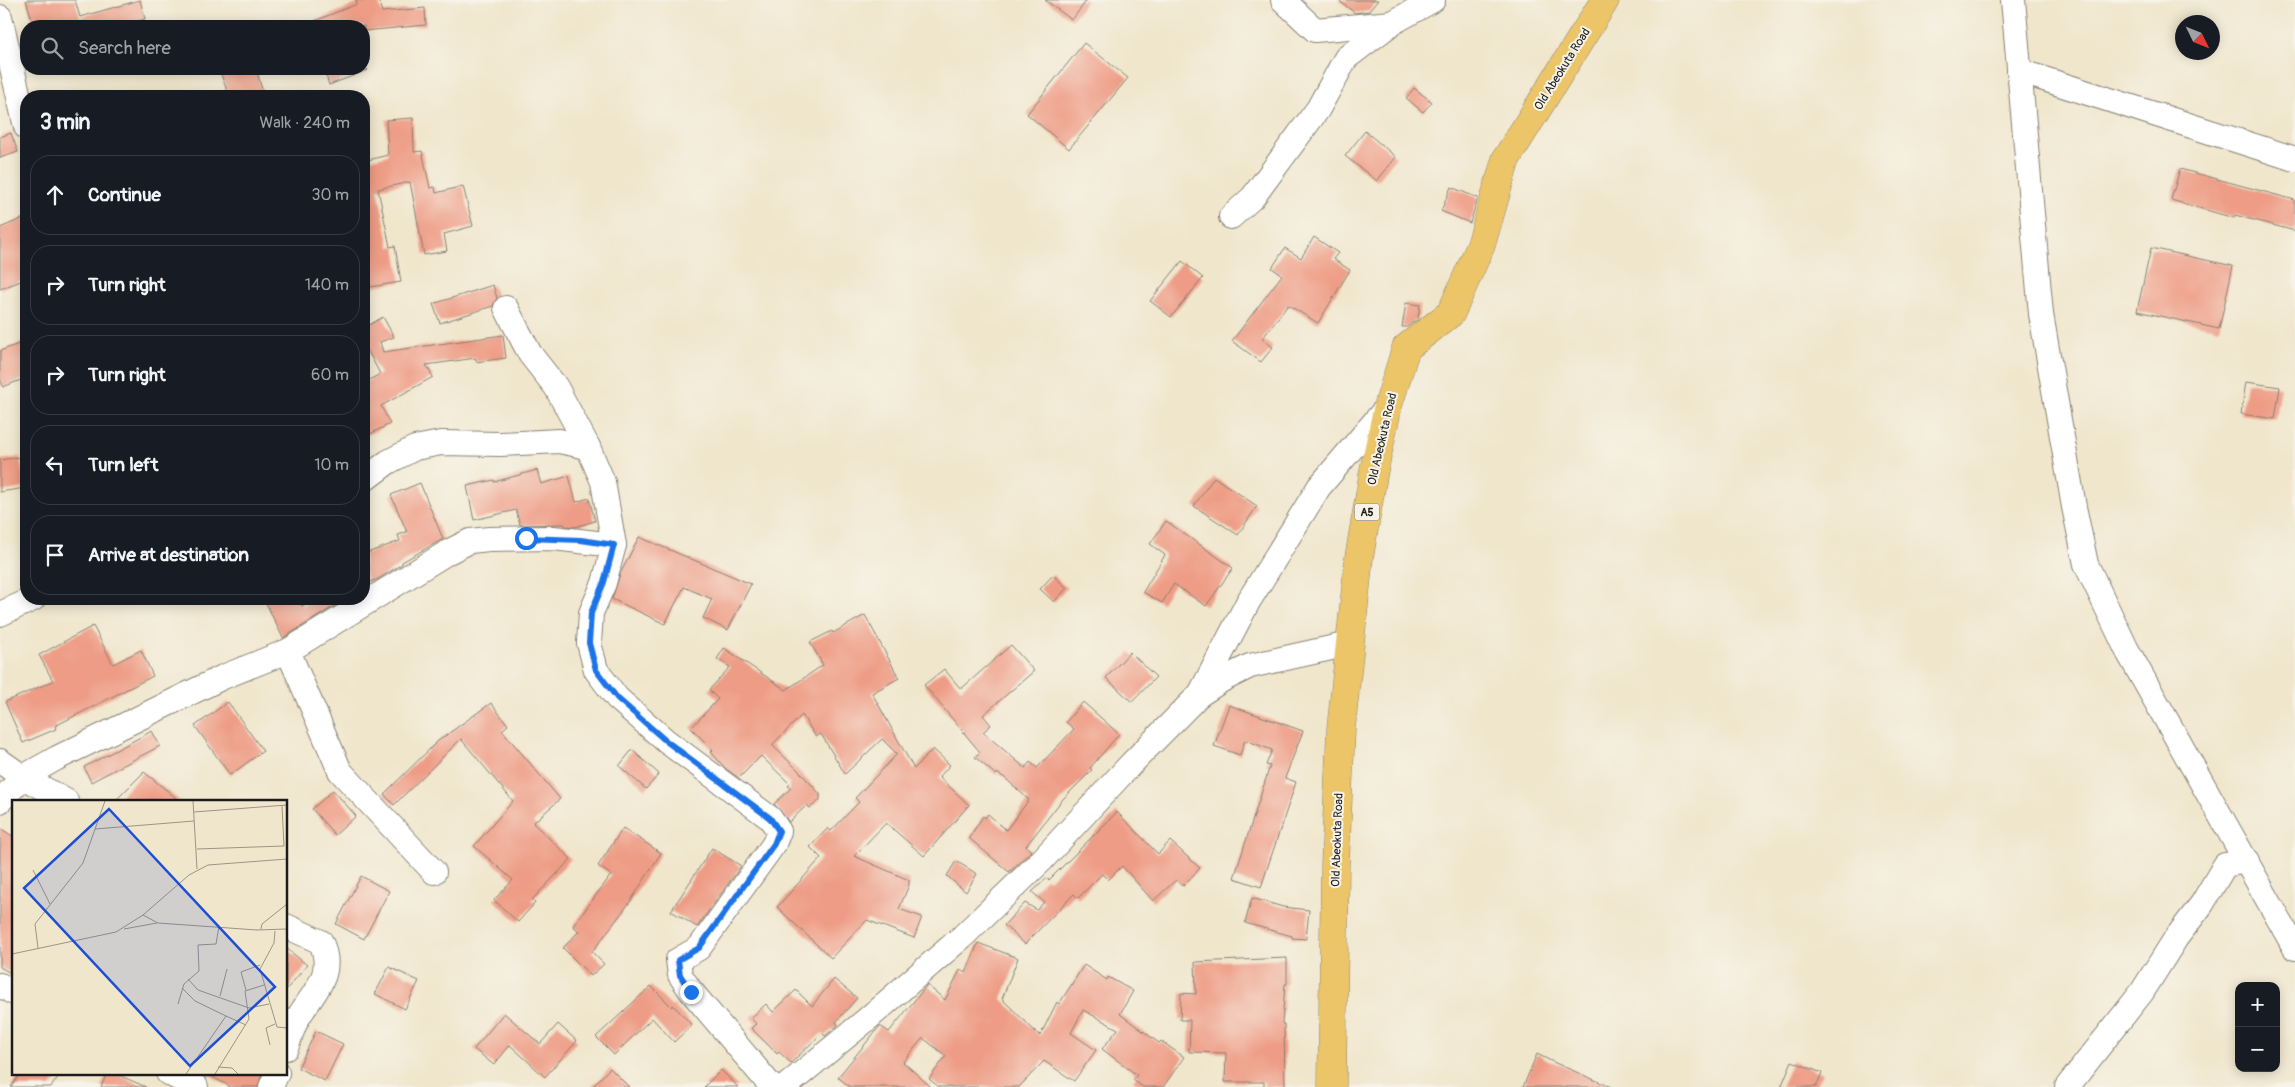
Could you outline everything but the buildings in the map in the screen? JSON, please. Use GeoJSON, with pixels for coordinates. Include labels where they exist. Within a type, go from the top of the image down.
{"type":"FeatureCollection","features":[{"type":"Feature","properties":{"kind":"highway","name":"Old Abeokuta Road"},"geometry":{"type":"LineString","coordinates":[[1332,1087],[1335,866],[1341,729],[1359,558],[1374,470],[1388,406],[1406,348],[1451,312],[1481,245],[1506,159],[1605,0]]}},
{"type":"Feature","properties":{"kind":"street"},"geometry":{"type":"LineString","coordinates":[[1283,0],[1315,30],[1392,23]]}},
{"type":"Feature","properties":{"kind":"street"},"geometry":{"type":"LineString","coordinates":[[1231,217],[1253,197],[1318,109],[1346,58],[1392,23],[1433,0]]}},
{"type":"Feature","properties":{"kind":"street"},"geometry":{"type":"LineString","coordinates":[[2013,0],[2041,314],[2074,507],[2086,564],[2127,650],[2295,948]]}},
{"type":"Feature","properties":{"kind":"street"},"geometry":{"type":"LineString","coordinates":[[0,17],[20,102]]}},
{"type":"Feature","properties":{"kind":"street"},"geometry":{"type":"LineString","coordinates":[[2019,71],[2295,159]]}},
{"type":"Feature","properties":{"kind":"street"},"geometry":{"type":"LineString","coordinates":[[506,308],[530,354],[556,387],[588,446],[603,482],[614,545],[604,582],[591,613],[589,643],[596,670],[617,698],[666,741],[770,818],[779,831],[774,844],[699,948],[678,960],[680,975],[691,992],[772,1087]]}},
{"type":"Feature","properties":{"kind":"street"},"geometry":{"type":"LineString","coordinates":[[1199,695],[1248,602],[1319,487],[1388,406]]}},
{"type":"Feature","properties":{"kind":"street"},"geometry":{"type":"LineString","coordinates":[[370,476],[388,462],[415,448],[441,443],[500,444],[559,441],[588,446]]}},
{"type":"Feature","properties":{"kind":"street"},"geometry":{"type":"LineString","coordinates":[[370,600],[440,556],[470,541],[553,538],[614,545]]}},
{"type":"Feature","properties":{"kind":"street"},"geometry":{"type":"LineString","coordinates":[[0,614],[20,605]]}},
{"type":"Feature","properties":{"kind":"street"},"geometry":{"type":"LineString","coordinates":[[0,801],[23,777],[85,743],[223,677],[288,651],[362,605]]}},
{"type":"Feature","properties":{"kind":"street"},"geometry":{"type":"LineString","coordinates":[[785,1087],[865,1021],[977,922],[1042,860],[1130,765],[1199,695],[1222,680],[1250,666],[1349,644]]}},
{"type":"Feature","properties":{"kind":"street"},"geometry":{"type":"LineString","coordinates":[[288,651],[340,771],[434,872]]}},
{"type":"Feature","properties":{"kind":"street"},"geometry":{"type":"LineString","coordinates":[[0,761],[23,777],[64,800]]}},
{"type":"Feature","properties":{"kind":"street"},"geometry":{"type":"LineString","coordinates":[[2067,1087],[2142,992],[2176,938],[2202,904],[2225,865],[2247,861]]}},
{"type":"Feature","properties":{"kind":"street"},"geometry":{"type":"LineString","coordinates":[[288,927],[321,942],[326,954],[321,986],[298,1017],[288,1043]]}},
{"type":"Feature","properties":{"kind":"street"},"geometry":{"type":"LineString","coordinates":[[0,985],[12,992]]}},
{"type":"Feature","properties":{"kind":"street"},"geometry":{"type":"LineString","coordinates":[[170,1074],[196,1087]]}},
{"type":"Feature","properties":{"kind":"street"},"geometry":{"type":"LineString","coordinates":[[271,1087],[277,1074]]}},
{"type":"Feature","properties":{"kind":"route"},"geometry":{"type":"LineString","coordinates":[[526,538],[581,540],[614,545],[604,582],[591,613],[589,643],[596,670],[617,698],[666,741],[770,818],[779,831],[774,844],[699,948],[678,960],[680,975],[691,992]]}}]}
